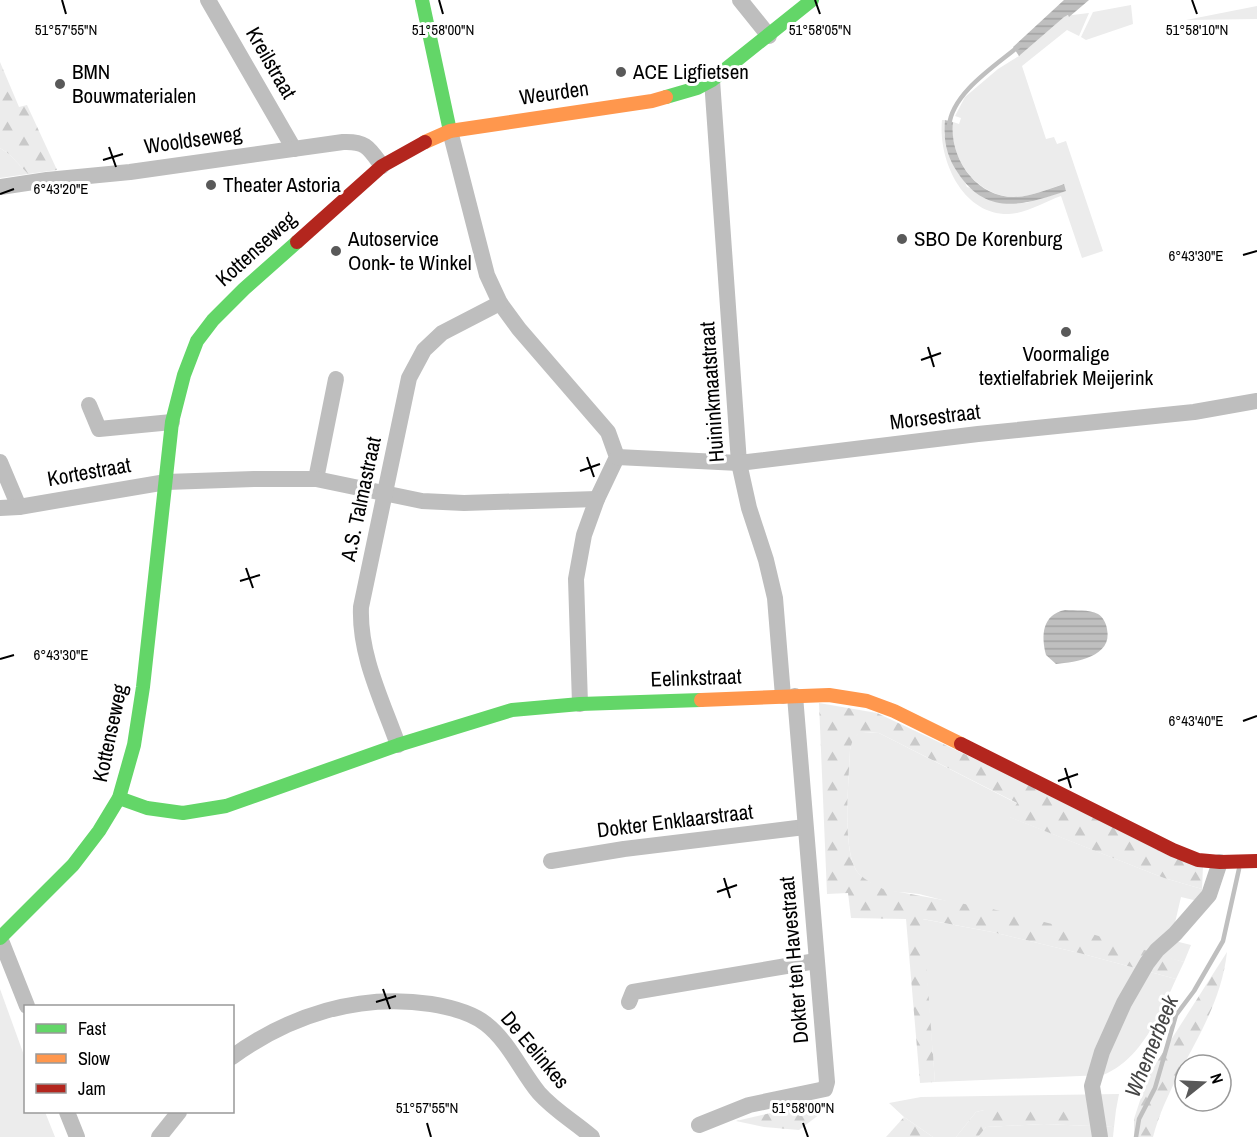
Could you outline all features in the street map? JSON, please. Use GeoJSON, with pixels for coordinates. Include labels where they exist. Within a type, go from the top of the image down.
{"type":"FeatureCollection","features":[{"type":"Feature","properties":{"kind":"street","name":"Kreilstraat"},"geometry":{"type":"LineString","coordinates":[[208,0],[294,149]]}},
{"type":"Feature","properties":{"kind":"street"},"geometry":{"type":"LineString","coordinates":[[422,0],[450,131],[487,275],[500,303],[519,330],[608,432],[617,457],[597,499],[584,534],[576,579],[580,704]]}},
{"type":"Feature","properties":{"kind":"street"},"geometry":{"type":"LineString","coordinates":[[740,0],[769,36]]}},
{"type":"Feature","properties":{"kind":"street","name":"Weurden"},"geometry":{"type":"LineString","coordinates":[[450,131],[652,101],[697,88],[712,80],[812,0]]}},
{"type":"Feature","properties":{"kind":"street","name":"Huininkmaatstraat"},"geometry":{"type":"LineString","coordinates":[[712,80],[740,463],[749,508],[775,598],[789,696]]}},
{"type":"Feature","properties":{"kind":"street","name":"Kottenseweg"},"geometry":{"type":"LineString","coordinates":[[0,938],[73,865],[99,831],[119,798],[134,745],[143,687],[172,422],[184,375],[197,341],[213,320],[244,289],[382,166],[424,142],[450,131]]}},
{"type":"Feature","properties":{"kind":"street","name":"Wooldseweg"},"geometry":{"type":"LineString","coordinates":[[0,187],[356,142],[370,149],[382,166]]}},
{"type":"Feature","properties":{"kind":"street","name":"A.S. Talmastraat"},"geometry":{"type":"LineString","coordinates":[[398,745],[364,648],[360,628],[361,607],[409,378],[424,350],[442,333],[500,303]]}},
{"type":"Feature","properties":{"kind":"street"},"geometry":{"type":"LineString","coordinates":[[316,479],[336,379]]}},
{"type":"Feature","properties":{"kind":"street","name":"Morsestraat"},"geometry":{"type":"LineString","coordinates":[[617,457],[740,463],[978,434],[1194,412],[1257,401]]}},
{"type":"Feature","properties":{"kind":"street"},"geometry":{"type":"LineString","coordinates":[[89,405],[99,429],[172,422]]}},
{"type":"Feature","properties":{"kind":"street"},"geometry":{"type":"LineString","coordinates":[[0,462],[19,507]]}},
{"type":"Feature","properties":{"kind":"street","name":"Kortestraat"},"geometry":{"type":"LineString","coordinates":[[0,508],[19,507],[166,482],[316,479],[422,501],[464,503],[597,499]]}},
{"type":"Feature","properties":{"kind":"street","name":"Eelinkstraat"},"geometry":{"type":"LineString","coordinates":[[119,798],[147,808],[183,813],[226,806],[398,745],[512,710],[580,704],[829,695],[867,701],[885,708],[1173,850],[1198,860],[1257,861]]}},
{"type":"Feature","properties":{"kind":"street","name":"Dokter ten Havestraat"},"geometry":{"type":"LineString","coordinates":[[699,1125],[749,1105],[825,1089],[827,1082],[805,827],[789,696]]}},
{"type":"Feature","properties":{"kind":"street","name":"Dokter Enklaarstraat"},"geometry":{"type":"LineString","coordinates":[[551,861],[624,849],[805,827]]}},
{"type":"Feature","properties":{"kind":"street"},"geometry":{"type":"LineString","coordinates":[[1100,1137],[1092,1086],[1102,1052],[1124,1003],[1148,963],[1157,950],[1175,934],[1209,895],[1220,862]]}},
{"type":"Feature","properties":{"kind":"street"},"geometry":{"type":"LineString","coordinates":[[0,938],[27,1005]]}},
{"type":"Feature","properties":{"kind":"street"},"geometry":{"type":"LineString","coordinates":[[630,1002],[633,992],[816,961]]}},
{"type":"Feature","properties":{"kind":"street","name":"De Eelinkes"},"geometry":{"type":"LineString","coordinates":[[234,1056],[292,1022],[320,1011],[362,1003],[390,1001],[409,1001],[442,1006],[464,1012],[488,1026],[555,1110],[592,1137]]}},
{"type":"Feature","properties":{"kind":"street"},"geometry":{"type":"LineString","coordinates":[[67,1113],[77,1137]]}},
{"type":"Feature","properties":{"kind":"street"},"geometry":{"type":"LineString","coordinates":[[159,1137],[178,1113]]}},
{"type":"Feature","properties":{"kind":"green space"},"geometry":{"type":"Polygon","coordinates":[[[1131,5],[1133,24],[1086,40],[1081,37],[1093,12],[1131,5]]]}},
{"type":"Feature","properties":{"kind":"green space"},"geometry":{"type":"Polygon","coordinates":[[[1257,6],[1257,19],[1186,20],[1257,6]]]}},
{"type":"Feature","properties":{"kind":"green space"},"geometry":{"type":"Polygon","coordinates":[[[1089,13],[1079,36],[1067,30],[1022,66],[1046,139],[1054,137],[1057,144],[1066,141],[1103,251],[1082,258],[1061,196],[1029,209],[1009,214],[992,212],[978,205],[966,195],[956,182],[949,167],[944,151],[942,120],[945,120],[944,135],[967,187],[1026,203],[1066,191],[1063,184],[1020,197],[1000,195],[988,190],[968,173],[961,161],[953,136],[953,122],[959,124],[961,118],[955,116],[965,97],[998,69],[1019,56],[1064,16],[1089,13]]]}},
{"type":"Feature","properties":{"kind":"green space"},"geometry":{"type":"Polygon","coordinates":[[[0,62],[19,107],[27,105],[57,170],[28,174],[0,148],[0,62]]]}},
{"type":"Feature","properties":{"kind":"green space"},"geometry":{"type":"Polygon","coordinates":[[[0,148],[9,154],[28,174],[0,178],[0,148]]]}},
{"type":"Feature","properties":{"kind":"green space"},"geometry":{"type":"Polygon","coordinates":[[[819,703],[877,713],[1203,866],[1202,889],[1164,878],[1009,817],[1017,803],[879,733],[863,732],[856,736],[850,750],[847,812],[852,859],[856,870],[865,879],[883,889],[992,909],[1092,934],[1184,962],[1176,979],[992,932],[923,919],[935,1082],[920,1083],[906,919],[851,918],[848,893],[827,894],[819,703]]]}},
{"type":"Feature","properties":{"kind":"green space"},"geometry":{"type":"Polygon","coordinates":[[[860,732],[879,733],[1018,804],[1010,817],[1164,878],[1202,889],[1202,902],[1181,897],[1171,940],[1191,945],[1184,962],[919,894],[886,890],[868,881],[856,870],[849,845],[848,829],[850,750],[852,739],[860,732]]]}},
{"type":"Feature","properties":{"kind":"green space"},"geometry":{"type":"Polygon","coordinates":[[[922,919],[992,932],[1176,979],[1156,1021],[1139,1047],[1128,1059],[1103,1075],[935,1082],[922,919]]]}},
{"type":"Feature","properties":{"kind":"green space"},"geometry":{"type":"Polygon","coordinates":[[[1227,952],[1215,1001],[1190,1053],[1173,1053],[1173,1086],[1153,1137],[1134,1137],[1134,1119],[1148,1076],[1227,952]]]}},
{"type":"Feature","properties":{"kind":"green space"},"geometry":{"type":"Polygon","coordinates":[[[0,989],[24,1055],[24,1113],[45,1113],[55,1137],[0,1137],[0,989]]]}},
{"type":"Feature","properties":{"kind":"green space"},"geometry":{"type":"Polygon","coordinates":[[[1119,1094],[1116,1110],[984,1110],[976,1112],[956,1137],[933,1137],[904,1117],[889,1103],[921,1097],[1119,1094]]]}},
{"type":"Feature","properties":{"kind":"green space"},"geometry":{"type":"Polygon","coordinates":[[[796,1107],[824,1111],[799,1130],[764,1127],[736,1121],[796,1107]]]}},
{"type":"Feature","properties":{"kind":"green space"},"geometry":{"type":"Polygon","coordinates":[[[984,1110],[1116,1110],[1114,1127],[1044,1124],[986,1127],[978,1137],[956,1137],[976,1112],[984,1110]]]}},
{"type":"Feature","properties":{"kind":"green space"},"geometry":{"type":"Polygon","coordinates":[[[904,1117],[933,1137],[886,1137],[904,1117]]]}},
{"type":"Feature","properties":{"kind":"green space"},"geometry":{"type":"Polygon","coordinates":[[[1044,1124],[1114,1127],[1113,1137],[978,1137],[986,1127],[1044,1124]]]}},
{"type":"Feature","properties":{"kind":"shaded area"},"geometry":{"type":"Polygon","coordinates":[[[1064,0],[1089,0],[1069,17],[1068,15],[1064,17],[1019,56],[1013,47],[1064,0]]]}},
{"type":"Feature","properties":{"kind":"shaded area"},"geometry":{"type":"Polygon","coordinates":[[[945,120],[953,122],[953,136],[961,162],[977,183],[988,190],[1000,195],[1020,197],[1064,184],[1066,191],[1035,200],[1007,204],[994,202],[981,196],[969,187],[951,161],[945,141],[945,120]]]}},
{"type":"Feature","properties":{"kind":"shaded area"},"geometry":{"type":"Polygon","coordinates":[[[1065,610],[1098,614],[1106,625],[1107,638],[1099,652],[1073,662],[1056,664],[1046,655],[1045,627],[1052,616],[1065,610]]]}},
{"type":"Feature","properties":{"kind":"waterway","name":"Whemerbeek"},"geometry":{"type":"LineString","coordinates":[[949,126],[952,114],[966,91],[1019,46]]}},
{"type":"Feature","properties":{"kind":"waterway","name":"Whemerbeek"},"geometry":{"type":"LineString","coordinates":[[1136,1137],[1139,1119],[1155,1088],[1176,1015],[1194,991],[1223,941],[1239,869]]}},
{"type":"Feature","properties":{"kind":"traffic: fast"},"geometry":{"type":"LineString","coordinates":[[422,0],[450,131]]}},
{"type":"Feature","properties":{"kind":"traffic: fast"},"geometry":{"type":"LineString","coordinates":[[666,97],[697,88],[712,80],[812,0]]}},
{"type":"Feature","properties":{"kind":"traffic: fast"},"geometry":{"type":"LineString","coordinates":[[0,938],[73,865],[99,831],[119,798],[134,745],[143,687],[172,422],[184,375],[197,341],[213,320],[297,242]]}},
{"type":"Feature","properties":{"kind":"traffic: fast"},"geometry":{"type":"LineString","coordinates":[[119,798],[147,808],[183,813],[226,806],[398,745],[512,710],[580,704],[701,700]]}},
{"type":"Feature","properties":{"kind":"traffic: slow"},"geometry":{"type":"LineString","coordinates":[[425,142],[450,131],[666,97]]}},
{"type":"Feature","properties":{"kind":"traffic: slow"},"geometry":{"type":"LineString","coordinates":[[701,700],[829,695],[867,701],[894,711],[961,744]]}},
{"type":"Feature","properties":{"kind":"traffic: jam"},"geometry":{"type":"LineString","coordinates":[[297,242],[382,166],[425,142]]}},
{"type":"Feature","properties":{"kind":"traffic: jam"},"geometry":{"type":"LineString","coordinates":[[961,744],[1173,850],[1198,860],[1257,861]]}},
{"type":"Feature","properties":{"kind":"place","name":"ACE Ligfietsen"},"geometry":{"type":"Point","coordinates":[621,72]}},
{"type":"Feature","properties":{"kind":"place","name":"BMN Bouwmaterialen"},"geometry":{"type":"Point","coordinates":[60,84]}},
{"type":"Feature","properties":{"kind":"place","name":"Theater Astoria"},"geometry":{"type":"Point","coordinates":[211,185]}},
{"type":"Feature","properties":{"kind":"place","name":"SBO De Korenburg"},"geometry":{"type":"Point","coordinates":[902,239]}},
{"type":"Feature","properties":{"kind":"place","name":"Autoservice Oonk- te Winkel"},"geometry":{"type":"Point","coordinates":[336,251]}},
{"type":"Feature","properties":{"kind":"place","name":"Voormalige textielfabriek Meijerink"},"geometry":{"type":"Point","coordinates":[1066,332]}}]}
